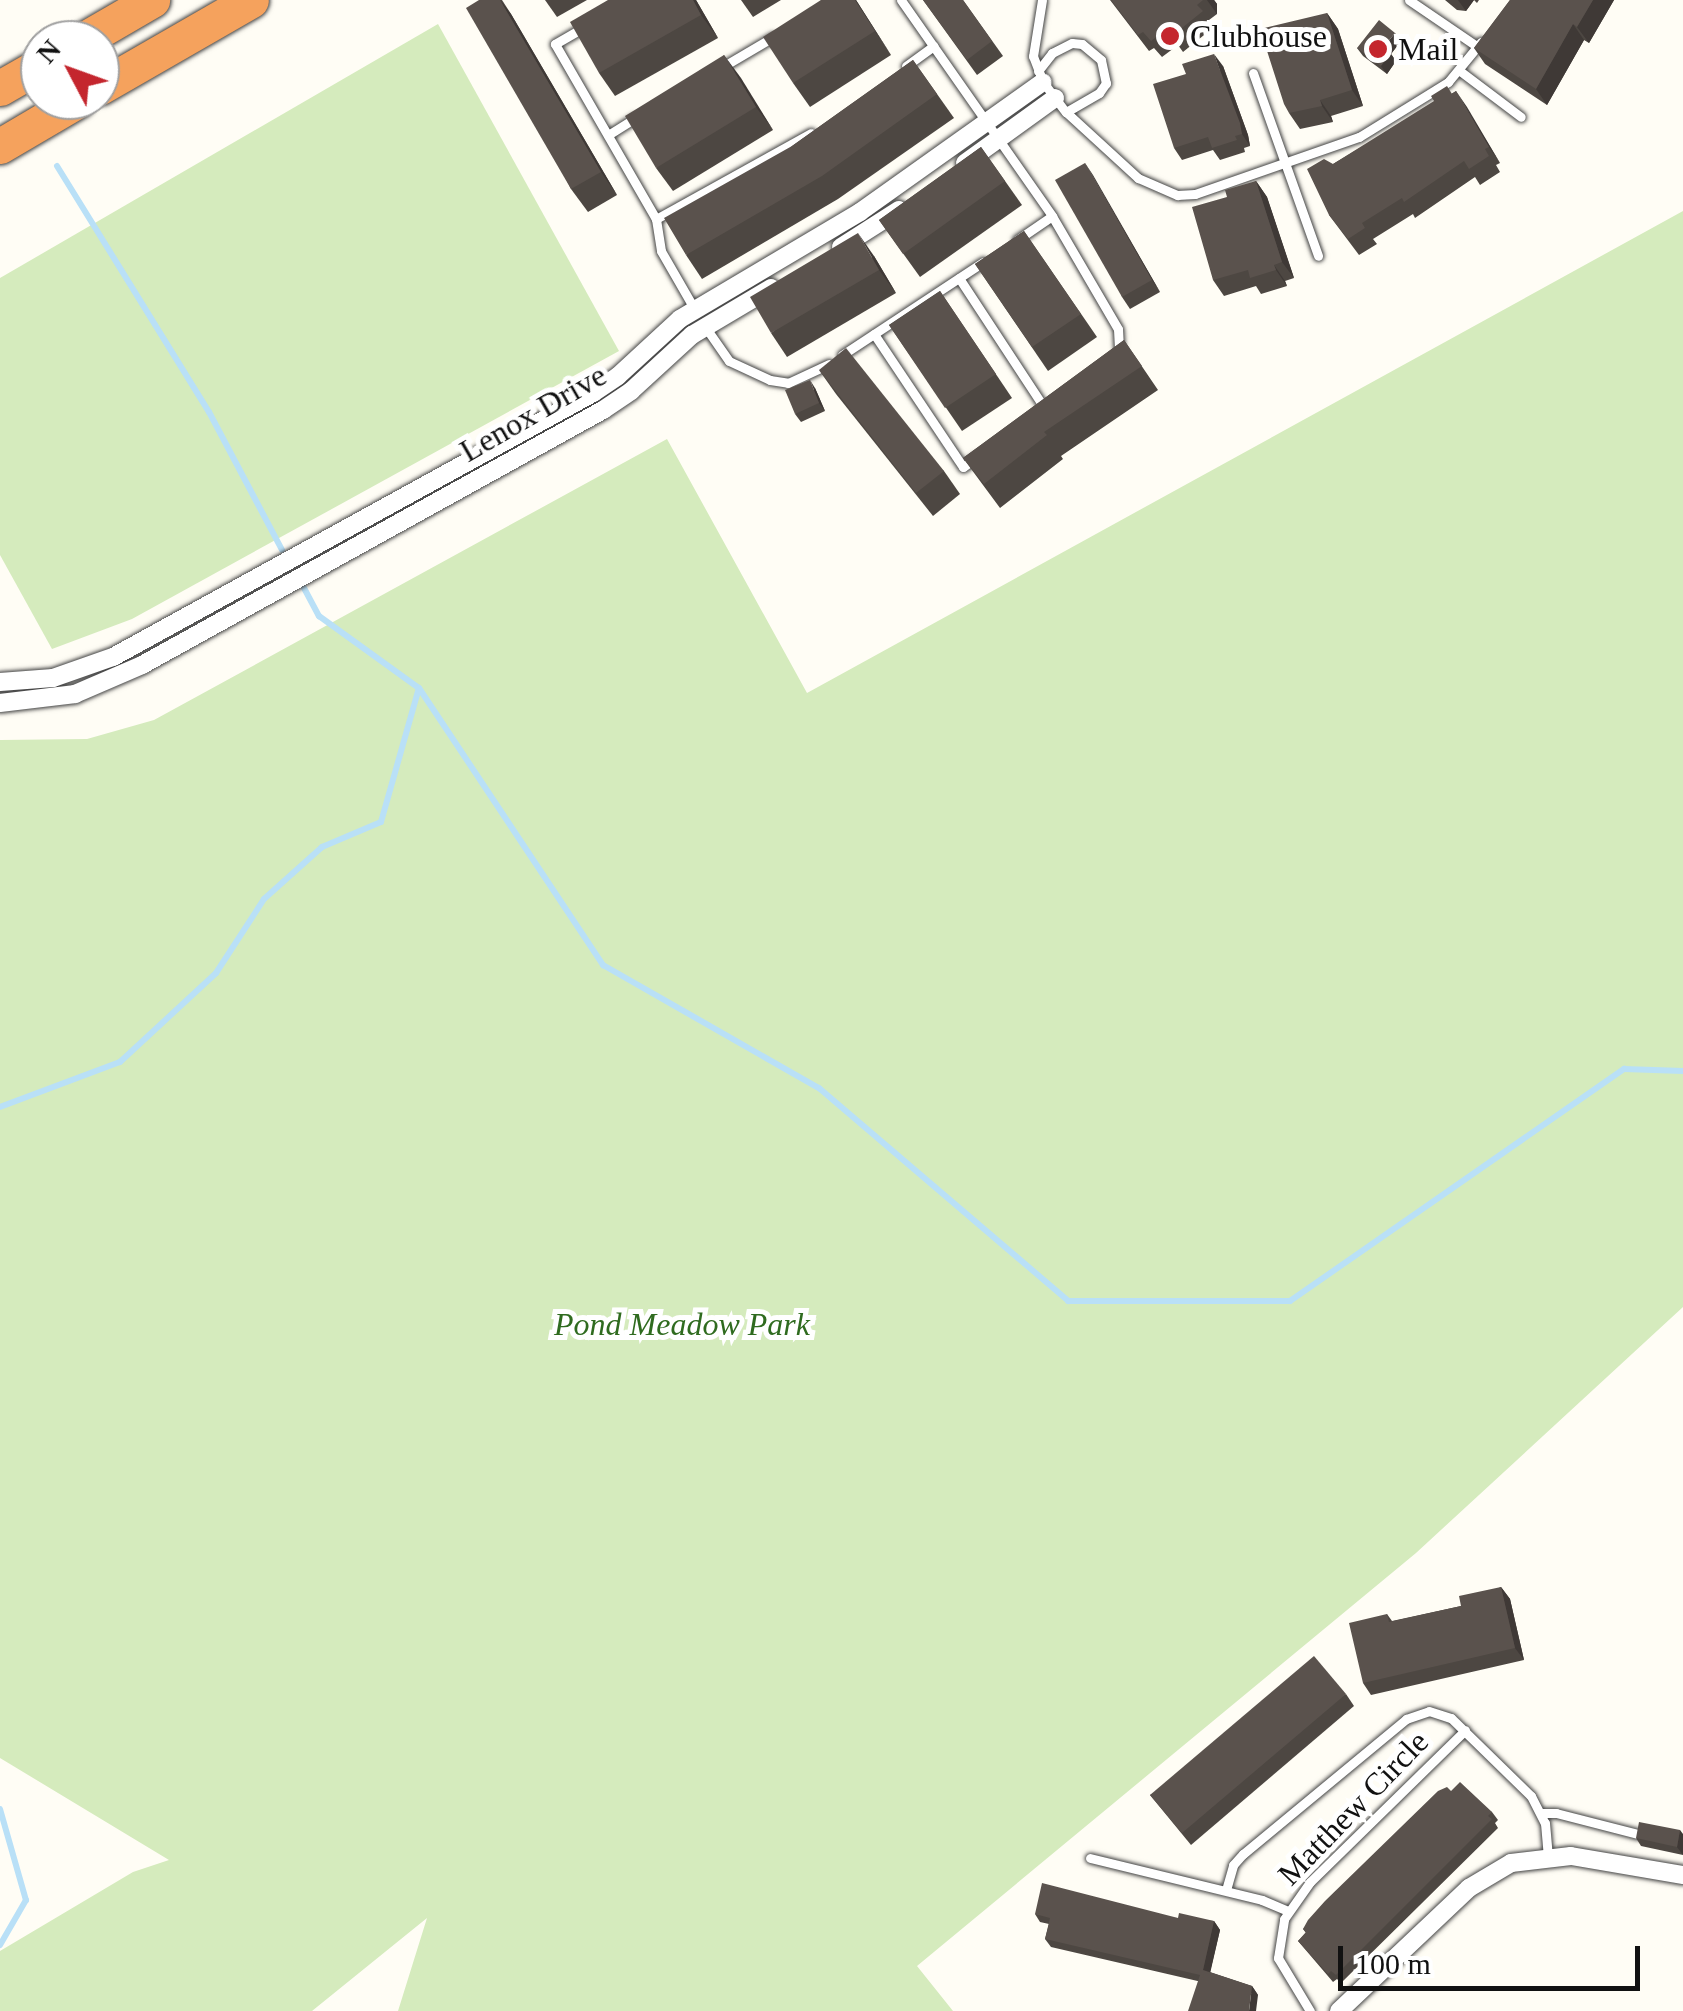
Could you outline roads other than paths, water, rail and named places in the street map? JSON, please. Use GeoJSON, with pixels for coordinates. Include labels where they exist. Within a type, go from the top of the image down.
{"type":"FeatureCollection","features":[{"type":"Feature","properties":{"kind":"highway"},"geometry":{"type":"LineString","coordinates":[[118,20],[152,0]]}},
{"type":"Feature","properties":{"kind":"highway"},"geometry":{"type":"LineString","coordinates":[[120,76],[251,0]]}},
{"type":"Feature","properties":{"kind":"highway"},"geometry":{"type":"LineString","coordinates":[[0,146],[44,120]]}},
{"type":"Feature","properties":{"kind":"street","name":"Lenox Drive"},"geometry":{"type":"LineString","coordinates":[[0,682],[69,674],[133,647],[606,385],[694,309],[860,212],[987,123],[1040,76]]}},
{"type":"Feature","properties":{"kind":"street"},"geometry":{"type":"LineString","coordinates":[[953,172],[999,139],[1061,105]]}},
{"type":"Feature","properties":{"kind":"street"},"geometry":{"type":"LineString","coordinates":[[822,258],[922,194]]}},
{"type":"Feature","properties":{"kind":"street","name":"Lenox Drive"},"geometry":{"type":"LineString","coordinates":[[0,702],[74,694],[142,664],[617,401],[705,326],[788,278]]}},
{"type":"Feature","properties":{"kind":"street"},"geometry":{"type":"LineString","coordinates":[[496,446],[506,464]]}},
{"type":"Feature","properties":{"kind":"street"},"geometry":{"type":"LineString","coordinates":[[133,647],[142,664]]}},
{"type":"Feature","properties":{"kind":"street"},"geometry":{"type":"LineString","coordinates":[[1338,2011],[1479,1880],[1512,1863],[1548,1855],[1683,1875]]}},
{"type":"Feature","properties":{"kind":"lane"},"geometry":{"type":"LineString","coordinates":[[901,0],[1052,216],[1118,329],[1118,358]]}},
{"type":"Feature","properties":{"kind":"lane"},"geometry":{"type":"LineString","coordinates":[[1042,0],[1033,56],[1040,76],[1061,105],[1138,178],[1176,195],[1195,194],[1358,137],[1460,71],[1490,31]]}},
{"type":"Feature","properties":{"kind":"lane"},"geometry":{"type":"LineString","coordinates":[[1409,0],[1478,47]]}},
{"type":"Feature","properties":{"kind":"lane"},"geometry":{"type":"LineString","coordinates":[[600,18],[555,44],[656,219],[662,252],[694,309],[730,361],[770,380],[788,383],[808,378],[990,257]]}},
{"type":"Feature","properties":{"kind":"lane"},"geometry":{"type":"LineString","coordinates":[[705,77],[786,29]]}},
{"type":"Feature","properties":{"kind":"lane"},"geometry":{"type":"LineString","coordinates":[[1040,76],[1052,53],[1072,43],[1082,44],[1101,60],[1106,83],[1088,102],[1061,105]]}},
{"type":"Feature","properties":{"kind":"lane"},"geometry":{"type":"LineString","coordinates":[[902,69],[934,46]]}},
{"type":"Feature","properties":{"kind":"lane"},"geometry":{"type":"LineString","coordinates":[[1460,71],[1521,118]]}},
{"type":"Feature","properties":{"kind":"lane"},"geometry":{"type":"LineString","coordinates":[[1253,73],[1318,256]]}},
{"type":"Feature","properties":{"kind":"lane"},"geometry":{"type":"LineString","coordinates":[[608,135],[640,116]]}},
{"type":"Feature","properties":{"kind":"lane"},"geometry":{"type":"LineString","coordinates":[[656,219],[823,124]]}},
{"type":"Feature","properties":{"kind":"lane"},"geometry":{"type":"LineString","coordinates":[[1006,247],[1052,216]]}},
{"type":"Feature","properties":{"kind":"lane"},"geometry":{"type":"LineString","coordinates":[[959,278],[1044,406]]}},
{"type":"Feature","properties":{"kind":"lane"},"geometry":{"type":"LineString","coordinates":[[874,334],[963,467],[990,447]]}},
{"type":"Feature","properties":{"kind":"lane"},"geometry":{"type":"LineString","coordinates":[[1030,416],[1058,396]]}},
{"type":"Feature","properties":{"kind":"lane"},"geometry":{"type":"LineString","coordinates":[[1226,1890],[1233,1865],[1243,1854],[1406,1719],[1436,1711],[1464,1730]]}},
{"type":"Feature","properties":{"kind":"lane","name":"Matthew Circle"},"geometry":{"type":"LineString","coordinates":[[1310,2011],[1278,1958],[1278,1935],[1288,1911],[1310,1882],[1464,1730],[1542,1813]]}},
{"type":"Feature","properties":{"kind":"lane"},"geometry":{"type":"LineString","coordinates":[[1548,1855],[1542,1813],[1638,1834]]}},
{"type":"Feature","properties":{"kind":"lane"},"geometry":{"type":"LineString","coordinates":[[1090,1858],[1226,1890],[1288,1911]]}},
{"type":"Feature","properties":{"kind":"waterway"},"geometry":{"type":"LineString","coordinates":[[57,166],[209,412],[282,550]]}},
{"type":"Feature","properties":{"kind":"waterway"},"geometry":{"type":"LineString","coordinates":[[304,588],[319,616],[419,688],[603,965],[819,1088],[1068,1301],[1290,1301],[1624,1069],[1683,1071]]}},
{"type":"Feature","properties":{"kind":"waterway"},"geometry":{"type":"LineString","coordinates":[[0,1107],[120,1062],[216,973],[264,899],[322,847],[381,822],[419,688]]}},
{"type":"Feature","properties":{"kind":"waterway"},"geometry":{"type":"LineString","coordinates":[[0,1809],[26,1900],[0,1945]]}},
{"type":"Feature","properties":{"kind":"place","name":"Clubhouse"},"geometry":{"type":"Point","coordinates":[1170,36]}},
{"type":"Feature","properties":{"kind":"place","name":"Mail"},"geometry":{"type":"Point","coordinates":[1378,49]}},
{"type":"Feature","properties":{"kind":"park label","name":"Pond Meadow Park"},"geometry":{"type":"Point","coordinates":[682,1324]}}]}
